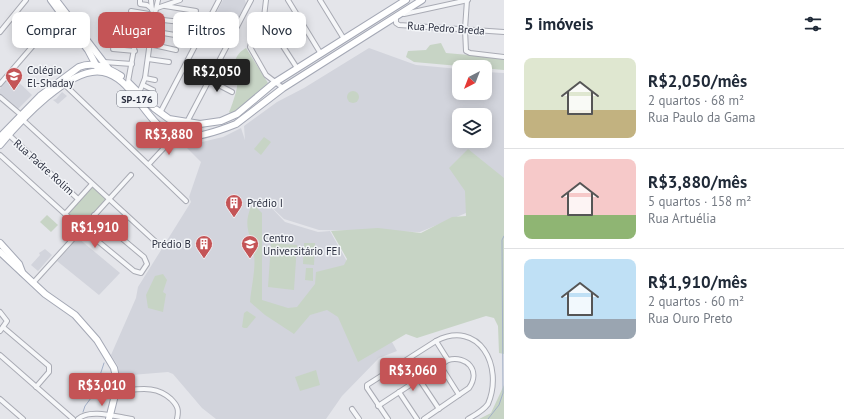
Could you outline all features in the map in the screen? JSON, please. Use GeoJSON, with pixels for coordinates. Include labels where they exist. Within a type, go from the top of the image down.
{"type":"FeatureCollection","features":[{"type":"Feature","properties":{"kind":"main road"},"geometry":{"type":"LineString","coordinates":[[51,0],[62,12]]}},
{"type":"Feature","properties":{"kind":"main road"},"geometry":{"type":"LineString","coordinates":[[56,0],[62,12]]}},
{"type":"Feature","properties":{"kind":"main road","name":"SP-176"},"geometry":{"type":"LineString","coordinates":[[86,65],[96,65],[111,70],[128,82],[160,113],[173,120],[200,124],[215,123],[232,117],[274,83],[406,0]]}},
{"type":"Feature","properties":{"kind":"main road","name":"SP-176"},"geometry":{"type":"LineString","coordinates":[[102,72],[115,77],[125,85],[166,132],[175,136],[196,135],[236,124],[283,88],[421,1]]}},
{"type":"Feature","properties":{"kind":"main road"},"geometry":{"type":"LineString","coordinates":[[344,39],[348,46]]}},
{"type":"Feature","properties":{"kind":"main road"},"geometry":{"type":"LineString","coordinates":[[90,45],[111,70]]}},
{"type":"Feature","properties":{"kind":"main road"},"geometry":{"type":"LineString","coordinates":[[0,145],[22,117],[52,86],[86,65],[89,58],[88,50]]}},
{"type":"Feature","properties":{"kind":"main road"},"geometry":{"type":"LineString","coordinates":[[88,50],[96,65],[102,72]]}},
{"type":"Feature","properties":{"kind":"main road"},"geometry":{"type":"LineString","coordinates":[[321,54],[328,59]]}},
{"type":"Feature","properties":{"kind":"main road"},"geometry":{"type":"LineString","coordinates":[[0,137],[49,95],[86,73],[102,72]]}},
{"type":"Feature","properties":{"kind":"main road"},"geometry":{"type":"LineString","coordinates":[[49,95],[52,86]]}},
{"type":"Feature","properties":{"kind":"main road"},"geometry":{"type":"LineString","coordinates":[[166,132],[166,124],[173,120]]}},
{"type":"Feature","properties":{"kind":"main road"},"geometry":{"type":"LineString","coordinates":[[196,135],[201,130],[200,124]]}},
{"type":"Feature","properties":{"kind":"main road"},"geometry":{"type":"LineString","coordinates":[[0,243],[19,264],[22,272]]}},
{"type":"Feature","properties":{"kind":"main road"},"geometry":{"type":"LineString","coordinates":[[0,252],[14,267],[22,272],[33,283],[75,315],[96,340],[114,368],[116,391],[109,417]]}},
{"type":"Feature","properties":{"kind":"street"},"geometry":{"type":"LineString","coordinates":[[0,32],[26,0]]}},
{"type":"Feature","properties":{"kind":"street"},"geometry":{"type":"LineString","coordinates":[[140,0],[140,4],[147,4],[154,9]]}},
{"type":"Feature","properties":{"kind":"street"},"geometry":{"type":"LineString","coordinates":[[151,0],[154,9]]}},
{"type":"Feature","properties":{"kind":"street"},"geometry":{"type":"LineString","coordinates":[[154,9],[158,0]]}},
{"type":"Feature","properties":{"kind":"street"},"geometry":{"type":"LineString","coordinates":[[154,9],[180,0]]}},
{"type":"Feature","properties":{"kind":"street"},"geometry":{"type":"LineString","coordinates":[[160,113],[219,0]]}},
{"type":"Feature","properties":{"kind":"street"},"geometry":{"type":"LineString","coordinates":[[187,122],[251,0]]}},
{"type":"Feature","properties":{"kind":"street"},"geometry":{"type":"LineString","coordinates":[[265,12],[266,0]]}},
{"type":"Feature","properties":{"kind":"street"},"geometry":{"type":"LineString","coordinates":[[288,0],[321,54]]}},
{"type":"Feature","properties":{"kind":"street"},"geometry":{"type":"LineString","coordinates":[[320,0],[344,39]]}},
{"type":"Feature","properties":{"kind":"street"},"geometry":{"type":"LineString","coordinates":[[398,15],[468,0],[465,29],[465,47],[467,52],[504,57]]}},
{"type":"Feature","properties":{"kind":"street"},"geometry":{"type":"LineString","coordinates":[[421,1],[425,9]]}},
{"type":"Feature","properties":{"kind":"street"},"geometry":{"type":"LineString","coordinates":[[165,6],[196,11]]}},
{"type":"Feature","properties":{"kind":"street","name":"Rua Pedro Breda"},"geometry":{"type":"LineString","coordinates":[[398,15],[396,23],[399,25],[504,32]]}},
{"type":"Feature","properties":{"kind":"street"},"geometry":{"type":"LineString","coordinates":[[165,47],[176,50]]}},
{"type":"Feature","properties":{"kind":"street"},"geometry":{"type":"LineString","coordinates":[[0,84],[31,48]]}},
{"type":"Feature","properties":{"kind":"street"},"geometry":{"type":"LineString","coordinates":[[128,82],[135,48]]}},
{"type":"Feature","properties":{"kind":"street"},"geometry":{"type":"LineString","coordinates":[[139,93],[145,78],[149,48]]}},
{"type":"Feature","properties":{"kind":"street"},"geometry":{"type":"LineString","coordinates":[[251,48],[266,75],[274,83],[283,88]]}},
{"type":"Feature","properties":{"kind":"street"},"geometry":{"type":"LineString","coordinates":[[284,48],[297,68]]}},
{"type":"Feature","properties":{"kind":"street"},"geometry":{"type":"LineString","coordinates":[[113,49],[135,51]]}},
{"type":"Feature","properties":{"kind":"street"},"geometry":{"type":"LineString","coordinates":[[148,59],[169,62]]}},
{"type":"Feature","properties":{"kind":"street"},"geometry":{"type":"LineString","coordinates":[[104,62],[132,64]]}},
{"type":"Feature","properties":{"kind":"street"},"geometry":{"type":"LineString","coordinates":[[145,78],[155,80]]}},
{"type":"Feature","properties":{"kind":"street"},"geometry":{"type":"LineString","coordinates":[[209,80],[232,92]]}},
{"type":"Feature","properties":{"kind":"street"},"geometry":{"type":"LineString","coordinates":[[65,85],[186,200]]}},
{"type":"Feature","properties":{"kind":"street"},"geometry":{"type":"LineString","coordinates":[[143,85],[153,90]]}},
{"type":"Feature","properties":{"kind":"street"},"geometry":{"type":"LineString","coordinates":[[0,97],[157,243]]}},
{"type":"Feature","properties":{"kind":"street","name":"Rua Padre Rolim"},"geometry":{"type":"LineString","coordinates":[[8,135],[78,199]]}},
{"type":"Feature","properties":{"kind":"street"},"geometry":{"type":"LineString","coordinates":[[149,164],[175,136]]}},
{"type":"Feature","properties":{"kind":"street"},"geometry":{"type":"LineString","coordinates":[[0,155],[82,228],[134,271],[141,273],[147,264],[146,260],[94,214]]}},
{"type":"Feature","properties":{"kind":"street"},"geometry":{"type":"LineString","coordinates":[[33,283],[131,175]]}},
{"type":"Feature","properties":{"kind":"street"},"geometry":{"type":"LineString","coordinates":[[66,214],[92,184]]}},
{"type":"Feature","properties":{"kind":"street"},"geometry":{"type":"LineString","coordinates":[[0,312],[7,321],[0,331]]}},
{"type":"Feature","properties":{"kind":"street"},"geometry":{"type":"LineString","coordinates":[[3,327],[49,366],[49,372],[36,388]]}},
{"type":"Feature","properties":{"kind":"street"},"geometry":{"type":"LineString","coordinates":[[388,419],[378,406],[367,387],[436,341],[449,336],[470,337],[485,345],[495,360]]}},
{"type":"Feature","properties":{"kind":"street"},"geometry":{"type":"LineString","coordinates":[[436,341],[448,360]]}},
{"type":"Feature","properties":{"kind":"street"},"geometry":{"type":"LineString","coordinates":[[0,355],[73,419]]}},
{"type":"Feature","properties":{"kind":"street"},"geometry":{"type":"LineString","coordinates":[[378,406],[448,360],[462,360],[473,368],[474,377],[471,385],[424,419]]}},
{"type":"Feature","properties":{"kind":"street"},"geometry":{"type":"LineString","coordinates":[[440,365],[459,395]]}},
{"type":"Feature","properties":{"kind":"street"},"geometry":{"type":"LineString","coordinates":[[468,419],[488,404],[498,382],[498,371]]}},
{"type":"Feature","properties":{"kind":"street"},"geometry":{"type":"LineString","coordinates":[[419,379],[439,409]]}},
{"type":"Feature","properties":{"kind":"street"},"geometry":{"type":"LineString","coordinates":[[116,391],[150,389],[160,390],[177,406],[178,412],[176,419]]}},
{"type":"Feature","properties":{"kind":"street"},"geometry":{"type":"LineString","coordinates":[[399,392],[417,419]]}},
{"type":"Feature","properties":{"kind":"street"},"geometry":{"type":"LineString","coordinates":[[0,399],[23,419]]}},
{"type":"Feature","properties":{"kind":"street"},"geometry":{"type":"LineString","coordinates":[[352,409],[358,419]]}},
{"type":"Feature","properties":{"kind":"street"},"geometry":{"type":"LineString","coordinates":[[78,419],[87,414],[132,419]]}},
{"type":"Feature","properties":{"kind":"shaded area"},"geometry":{"type":"Polygon","coordinates":[[[223,0],[245,0],[246,4],[239,17],[239,12],[217,12],[223,0]]]}},
{"type":"Feature","properties":{"kind":"shaded area"},"geometry":{"type":"Polygon","coordinates":[[[369,48],[416,65],[452,68],[452,100],[492,100],[492,72],[504,73],[504,195],[483,206],[420,232],[319,230],[284,219],[265,201],[285,222],[318,232],[330,231],[397,351],[379,358],[342,396],[326,419],[216,419],[202,408],[173,374],[168,372],[119,376],[118,366],[111,355],[136,298],[138,287],[191,202],[189,197],[201,162],[185,146],[223,137],[241,128],[245,140],[244,126],[277,102],[304,88],[369,48]]]}},
{"type":"Feature","properties":{"kind":"shaded area","name":"Colégio El-Shaday"},"geometry":{"type":"Polygon","coordinates":[[[11,75],[32,95],[18,109],[0,94],[0,89],[11,75]]]}},
{"type":"Feature","properties":{"kind":"shaded area"},"geometry":{"type":"Polygon","coordinates":[[[62,92],[67,96],[58,104],[53,100],[56,99],[62,92]]]}},
{"type":"Feature","properties":{"kind":"shaded area"},"geometry":{"type":"Polygon","coordinates":[[[78,238],[120,273],[99,295],[57,261],[78,238]]]}},
{"type":"Feature","properties":{"kind":"shaded area"},"geometry":{"type":"Polygon","coordinates":[[[45,249],[52,255],[38,271],[31,265],[40,255],[39,253],[45,249]]]}},
{"type":"Feature","properties":{"kind":"green space"},"geometry":{"type":"Polygon","coordinates":[[[441,43],[446,53],[504,58],[504,70],[492,69],[492,60],[452,60],[452,65],[414,62],[406,57],[408,51],[426,50],[430,45],[441,43]]]}},
{"type":"Feature","properties":{"kind":"green space"},"geometry":{"type":"Polygon","coordinates":[[[246,48],[268,83],[250,100],[231,114],[229,112],[237,87],[235,64],[238,55],[246,48]]]}},
{"type":"Feature","properties":{"kind":"green space"},"geometry":{"type":"Polygon","coordinates":[[[353,91],[357,93],[359,97],[357,101],[353,103],[349,101],[347,97],[349,93],[353,91]]]}},
{"type":"Feature","properties":{"kind":"green space"},"geometry":{"type":"Polygon","coordinates":[[[264,137],[271,142],[261,155],[254,149],[264,137]]]}},
{"type":"Feature","properties":{"kind":"green space"},"geometry":{"type":"Polygon","coordinates":[[[468,149],[504,178],[504,354],[499,353],[498,326],[494,318],[486,316],[417,338],[406,334],[358,362],[338,317],[327,310],[310,315],[294,334],[265,315],[250,302],[254,260],[247,221],[251,207],[256,207],[262,213],[262,300],[288,308],[297,307],[315,284],[316,272],[344,265],[347,259],[331,231],[378,228],[421,233],[452,217],[466,216],[465,191],[449,168],[468,149]]]}},
{"type":"Feature","properties":{"kind":"green space"},"geometry":{"type":"Polygon","coordinates":[[[92,186],[106,199],[82,226],[68,213],[92,186]]]}},
{"type":"Feature","properties":{"kind":"green space"},"geometry":{"type":"Polygon","coordinates":[[[47,215],[58,225],[51,232],[40,222],[47,215]]]}},
{"type":"Feature","properties":{"kind":"green space"},"geometry":{"type":"Polygon","coordinates":[[[271,243],[297,245],[294,290],[268,287],[271,243]]]}},
{"type":"Feature","properties":{"kind":"green space"},"geometry":{"type":"Polygon","coordinates":[[[304,243],[315,243],[314,265],[303,264],[304,243]]]}},
{"type":"Feature","properties":{"kind":"green space"},"geometry":{"type":"Polygon","coordinates":[[[306,268],[313,268],[313,281],[305,280],[306,268]]]}},
{"type":"Feature","properties":{"kind":"green space"},"geometry":{"type":"Polygon","coordinates":[[[163,274],[167,280],[163,292],[166,294],[163,312],[148,308],[146,295],[155,276],[163,274]]]}},
{"type":"Feature","properties":{"kind":"green space"},"geometry":{"type":"Polygon","coordinates":[[[247,311],[256,317],[247,328],[244,328],[242,327],[244,313],[247,311]]]}},
{"type":"Feature","properties":{"kind":"green space"},"geometry":{"type":"Polygon","coordinates":[[[316,370],[320,385],[300,391],[295,377],[316,370]]]}},
{"type":"Feature","properties":{"kind":"green space"},"geometry":{"type":"Polygon","coordinates":[[[504,385],[504,419],[479,419],[491,413],[504,385]]]}},
{"type":"Feature","properties":{"kind":"waterway"},"geometry":{"type":"LineString","coordinates":[[488,419],[499,405],[503,393],[502,240],[504,236]]}},
{"type":"Feature","properties":{"kind":"waterway"},"geometry":{"type":"LineString","coordinates":[[83,412],[85,406],[94,394],[104,363]]}},
{"type":"Feature","properties":{"kind":"place","name":"Colégio El-Shaday"},"geometry":{"type":"Point","coordinates":[14,91]}},
{"type":"Feature","properties":{"kind":"place","name":"Prédio I"},"geometry":{"type":"Point","coordinates":[234,218]}},
{"type":"Feature","properties":{"kind":"place","name":"Prédio B"},"geometry":{"type":"Point","coordinates":[204,259]}},
{"type":"Feature","properties":{"kind":"place","name":"Centro Universitário FEI"},"geometry":{"type":"Point","coordinates":[250,259]}}]}
